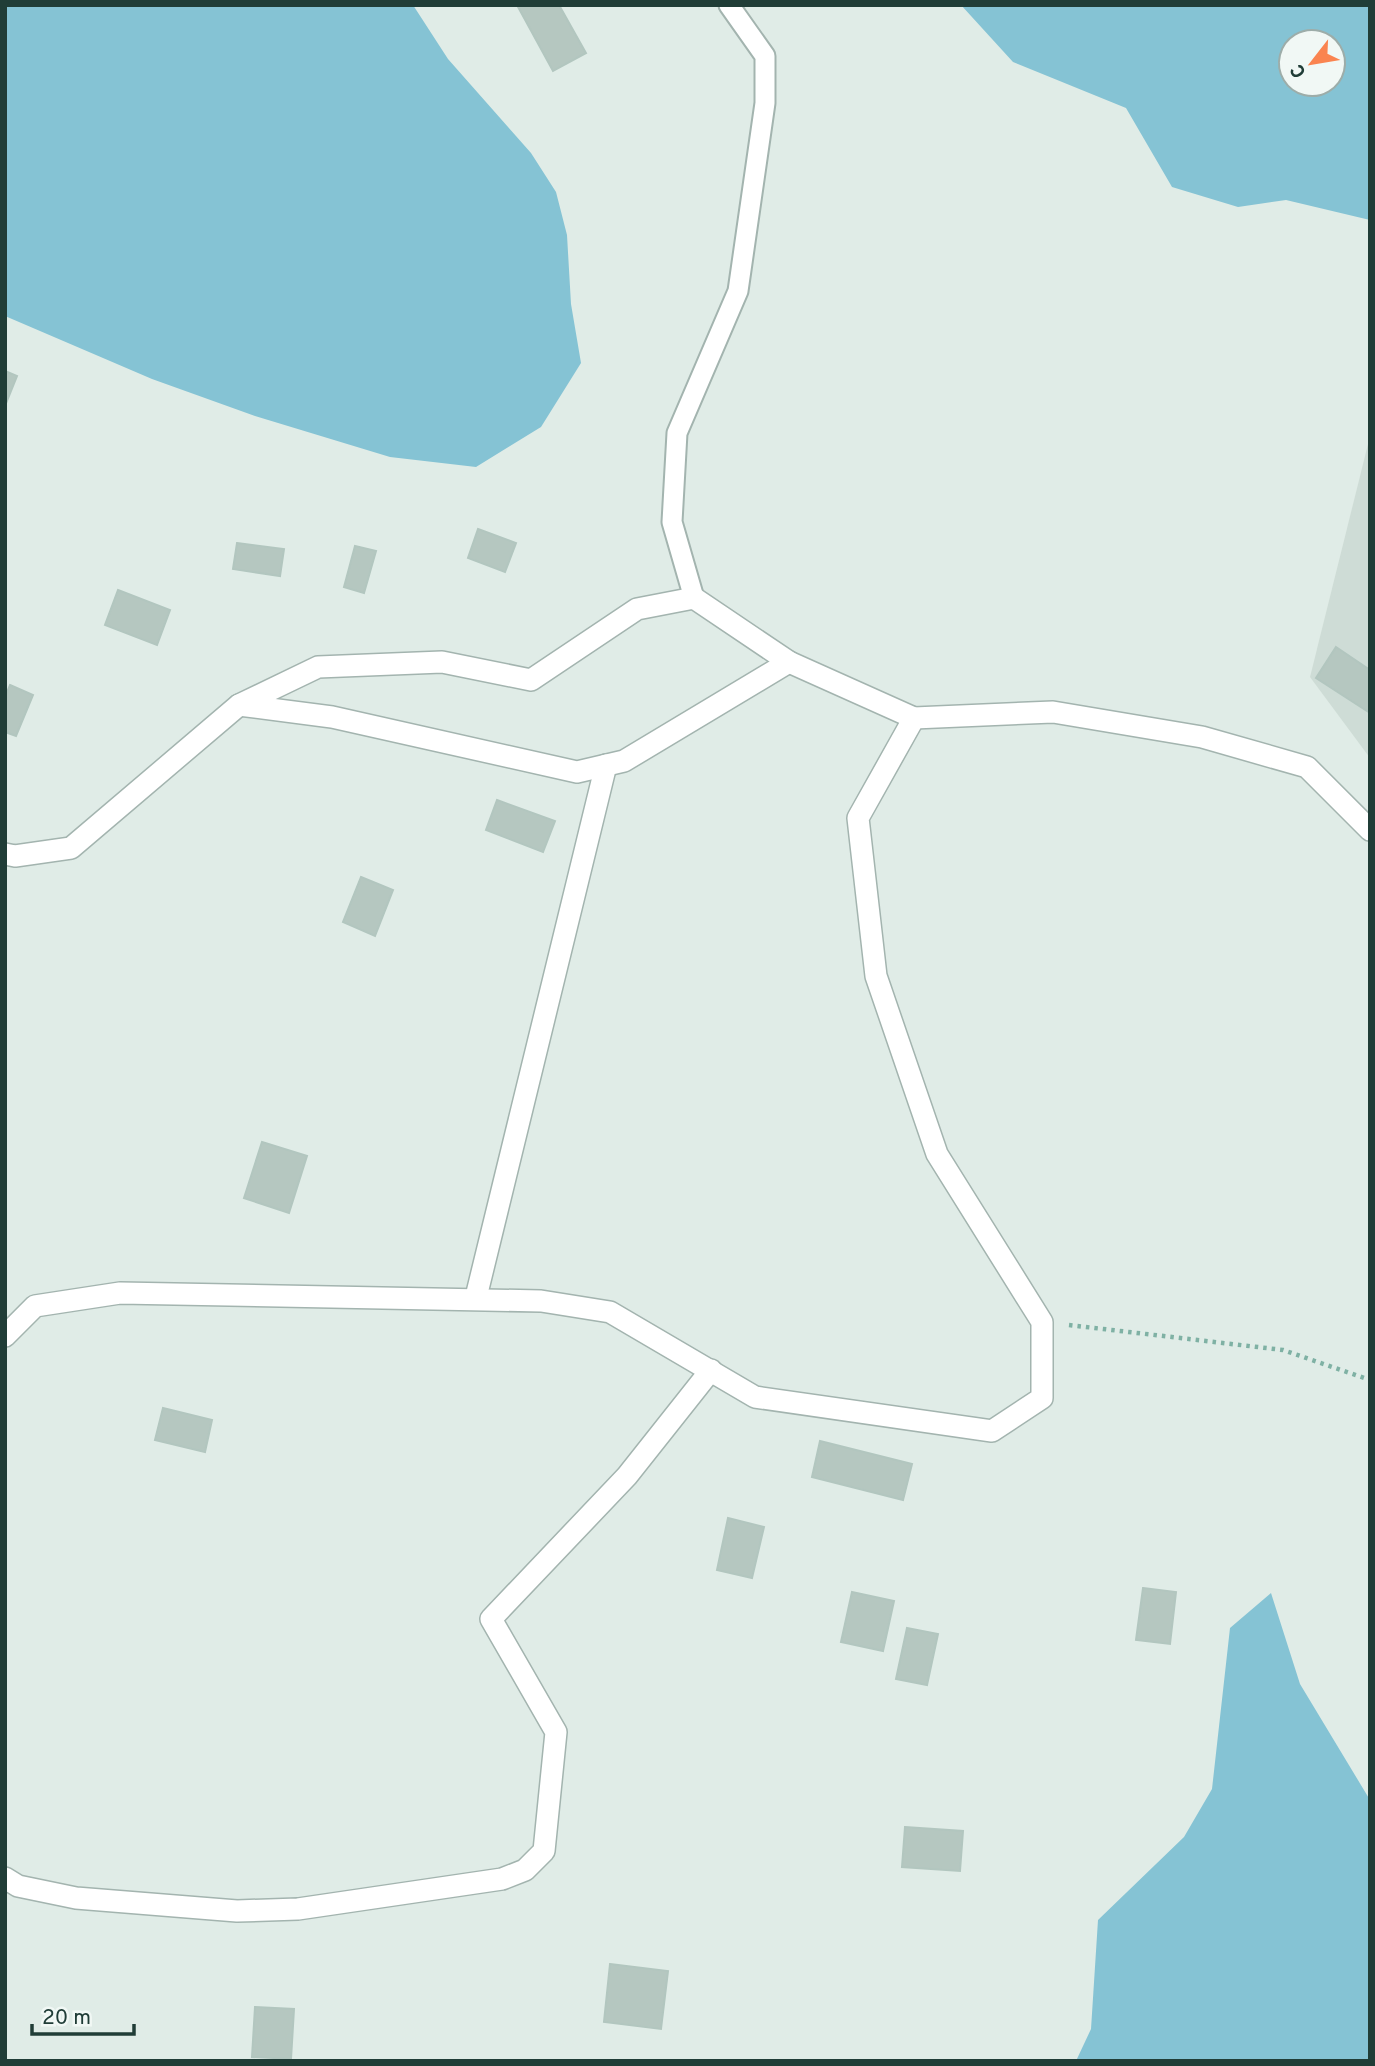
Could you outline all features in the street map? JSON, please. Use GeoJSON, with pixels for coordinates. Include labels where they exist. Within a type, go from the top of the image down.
{"type":"FeatureCollection","features":[{"type":"Feature","properties":{"kind":"street"},"geometry":{"type":"LineString","coordinates":[[5,854],[15,856],[71,848],[239,705],[318,667],[442,662],[531,680],[637,609],[694,598],[789,662],[914,718],[1053,712],[1202,737],[1307,767],[1370,830]]}},
{"type":"Feature","properties":{"kind":"street"},"geometry":{"type":"LineString","coordinates":[[239,705],[332,717],[577,772],[624,761],[789,662]]}},
{"type":"Feature","properties":{"kind":"street"},"geometry":{"type":"LineString","coordinates":[[5,1336],[34,1306],[120,1293],[476,1297],[541,1301],[610,1312],[755,1397],[992,1431],[1042,1398],[1042,1322],[937,1154],[876,976],[858,818],[914,718]]}},
{"type":"Feature","properties":{"kind":"street"},"geometry":{"type":"LineString","coordinates":[[476,1297],[606,765]]}},
{"type":"Feature","properties":{"kind":"street"},"geometry":{"type":"LineString","coordinates":[[5,1878],[18,1886],[76,1898],[249,1910],[298,1909],[502,1879],[525,1870],[544,1851],[556,1732],[491,1619],[627,1476],[711,1370]]}},
{"type":"Feature","properties":{"kind":"lane"},"geometry":{"type":"LineString","coordinates":[[694,598],[672,522],[677,433],[738,291],[765,103],[765,56],[729,5]]}},
{"type":"Feature","properties":{"kind":"path"},"geometry":{"type":"LineString","coordinates":[[1042,1322],[1283,1350],[1370,1380]]}},
{"type":"Feature","properties":{"kind":"shaded area"},"geometry":{"type":"Polygon","coordinates":[[[1370,436],[1370,758],[1310,677],[1370,436]]]}},
{"type":"Feature","properties":{"kind":"water"},"geometry":{"type":"Polygon","coordinates":[[[5,5],[413,5],[448,59],[531,153],[556,192],[567,235],[571,304],[581,363],[541,427],[476,467],[390,457],[255,416],[152,379],[5,316],[5,5]]]}},
{"type":"Feature","properties":{"kind":"water"},"geometry":{"type":"Polygon","coordinates":[[[961,5],[1370,5],[1370,220],[1286,200],[1238,207],[1172,187],[1126,108],[1013,62],[961,5]]]}},
{"type":"Feature","properties":{"kind":"water"},"geometry":{"type":"Polygon","coordinates":[[[1271,1593],[1300,1684],[1370,1800],[1370,2061],[1076,2061],[1091,2029],[1098,1920],[1184,1837],[1212,1789],[1230,1628],[1271,1593]]]}},
{"type":"Feature","properties":{"kind":"building"},"geometry":{"type":"Polygon","coordinates":[[[517,5],[559,5],[586,53],[553,71],[517,5]]]}},
{"type":"Feature","properties":{"kind":"building"},"geometry":{"type":"Polygon","coordinates":[[[5,371],[17,376],[5,406],[5,371]]]}},
{"type":"Feature","properties":{"kind":"building"},"geometry":{"type":"Polygon","coordinates":[[[478,529],[516,543],[505,572],[468,558],[478,529]]]}},
{"type":"Feature","properties":{"kind":"building"},"geometry":{"type":"Polygon","coordinates":[[[237,543],[284,549],[280,576],[233,569],[237,543]]]}},
{"type":"Feature","properties":{"kind":"building"},"geometry":{"type":"Polygon","coordinates":[[[355,546],[376,551],[364,593],[344,587],[355,546]]]}},
{"type":"Feature","properties":{"kind":"building"},"geometry":{"type":"Polygon","coordinates":[[[118,590],[170,610],[157,645],[105,625],[118,590]]]}},
{"type":"Feature","properties":{"kind":"building"},"geometry":{"type":"Polygon","coordinates":[[[1336,647],[1370,670],[1370,713],[1316,678],[1336,647]]]}},
{"type":"Feature","properties":{"kind":"building"},"geometry":{"type":"Polygon","coordinates":[[[10,685],[33,695],[16,736],[5,732],[5,697],[10,685]]]}},
{"type":"Feature","properties":{"kind":"building"},"geometry":{"type":"Polygon","coordinates":[[[497,800],[555,821],[543,852],[486,830],[497,800]]]}},
{"type":"Feature","properties":{"kind":"building"},"geometry":{"type":"Polygon","coordinates":[[[361,877],[393,890],[375,936],[343,922],[361,877]]]}},
{"type":"Feature","properties":{"kind":"building"},"geometry":{"type":"Polygon","coordinates":[[[262,1142],[307,1156],[289,1213],[244,1198],[262,1142]]]}},
{"type":"Feature","properties":{"kind":"building"},"geometry":{"type":"Polygon","coordinates":[[[163,1408],[212,1420],[205,1452],[155,1440],[163,1408]]]}},
{"type":"Feature","properties":{"kind":"building"},"geometry":{"type":"Polygon","coordinates":[[[820,1441],[912,1464],[903,1500],[812,1477],[820,1441]]]}},
{"type":"Feature","properties":{"kind":"building"},"geometry":{"type":"Polygon","coordinates":[[[728,1518],[764,1527],[752,1578],[717,1570],[728,1518]]]}},
{"type":"Feature","properties":{"kind":"building"},"geometry":{"type":"Polygon","coordinates":[[[1143,1588],[1176,1592],[1170,1644],[1136,1640],[1143,1588]]]}},
{"type":"Feature","properties":{"kind":"building"},"geometry":{"type":"Polygon","coordinates":[[[852,1592],[894,1601],[883,1651],[841,1642],[852,1592]]]}},
{"type":"Feature","properties":{"kind":"building"},"geometry":{"type":"Polygon","coordinates":[[[907,1628],[938,1634],[927,1685],[896,1679],[907,1628]]]}},
{"type":"Feature","properties":{"kind":"building"},"geometry":{"type":"Polygon","coordinates":[[[905,1827],[963,1831],[960,1871],[902,1867],[905,1827]]]}},
{"type":"Feature","properties":{"kind":"building"},"geometry":{"type":"Polygon","coordinates":[[[610,1964],[668,1971],[661,2029],[604,2022],[610,1964]]]}},
{"type":"Feature","properties":{"kind":"building"},"geometry":{"type":"Polygon","coordinates":[[[255,2007],[294,2009],[291,2059],[252,2057],[255,2007]]]}}]}
